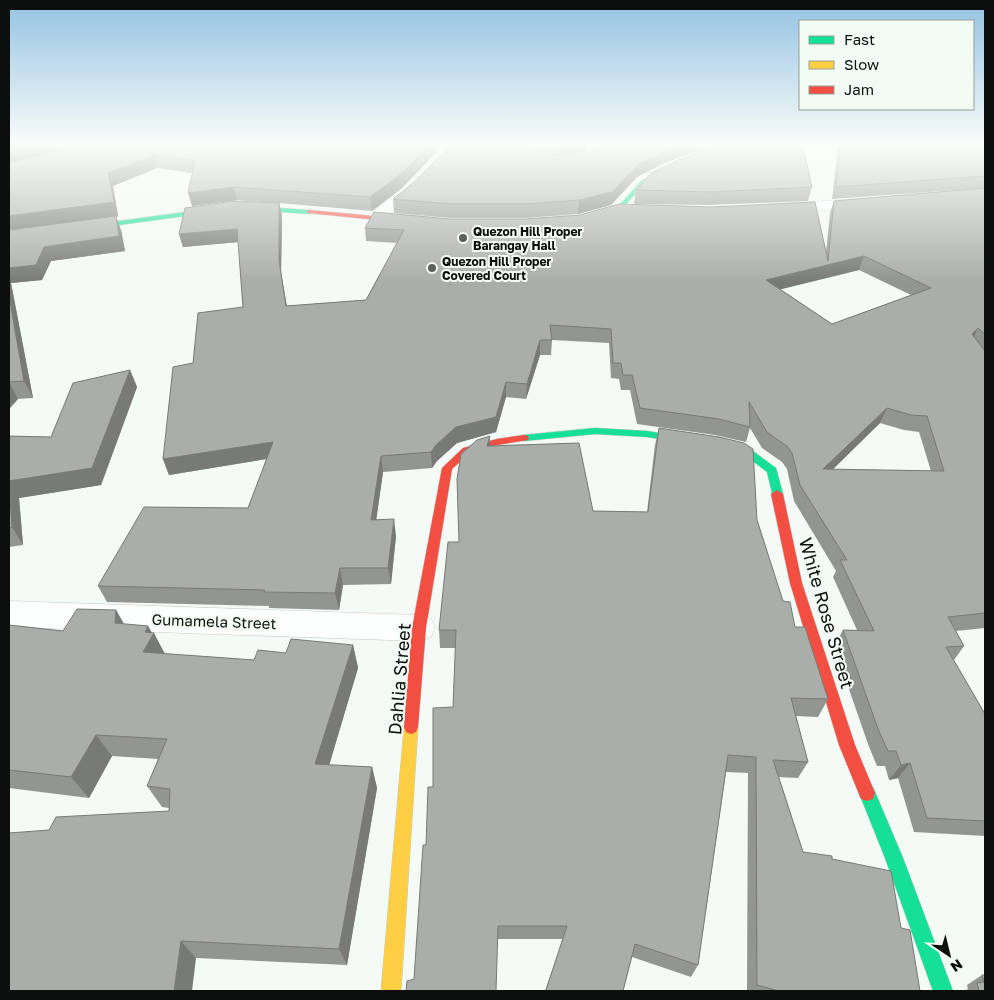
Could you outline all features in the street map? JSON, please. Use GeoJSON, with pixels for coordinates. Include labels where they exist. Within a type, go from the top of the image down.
{"type":"FeatureCollection","features":[{"type":"Feature","properties":{"kind":"street"},"geometry":{"type":"LineString","coordinates":[[375,218],[410,190]]}},
{"type":"Feature","properties":{"kind":"street"},"geometry":{"type":"LineString","coordinates":[[618,210],[636,190]]}},
{"type":"Feature","properties":{"kind":"street"},"geometry":{"type":"LineString","coordinates":[[764,210],[886,201]]}},
{"type":"Feature","properties":{"kind":"street"},"geometry":{"type":"LineString","coordinates":[[9,238],[237,207],[418,223]]}},
{"type":"Feature","properties":{"kind":"street"},"geometry":{"type":"LineString","coordinates":[[579,221],[618,210],[634,211]]}},
{"type":"Feature","properties":{"kind":"street","name":"White Rose Street"},"geometry":{"type":"LineString","coordinates":[[536,436],[595,431],[647,434],[715,444],[749,453],[772,470],[796,583],[847,745],[894,858],[944,991]]}},
{"type":"Feature","properties":{"kind":"street","name":"Dahlia Street"},"geometry":{"type":"LineString","coordinates":[[391,991],[419,628],[447,468],[467,450],[497,442],[536,436]]}},
{"type":"Feature","properties":{"kind":"street","name":"Gumamela Street"},"geometry":{"type":"LineString","coordinates":[[9,614],[419,628]]}},
{"type":"Feature","properties":{"kind":"building"},"geometry":{"type":"Polygon","coordinates":[[[9,190],[111,190],[114,202],[9,216],[9,190]]]}},
{"type":"Feature","properties":{"kind":"building"},"geometry":{"type":"Polygon","coordinates":[[[189,190],[214,190],[188,193],[189,190]]]}},
{"type":"Feature","properties":{"kind":"building"},"geometry":{"type":"Polygon","coordinates":[[[270,190],[380,190],[370,197],[270,190]]]}},
{"type":"Feature","properties":{"kind":"building"},"geometry":{"type":"Polygon","coordinates":[[[405,190],[614,190],[612,192],[579,200],[526,204],[450,204],[393,199],[405,190]]]}},
{"type":"Feature","properties":{"kind":"building"},"geometry":{"type":"Polygon","coordinates":[[[636,190],[759,190],[712,192],[636,190]]]}},
{"type":"Feature","properties":{"kind":"building"},"geometry":{"type":"Polygon","coordinates":[[[985,190],[985,334],[978,328],[972,334],[985,351],[985,613],[948,617],[964,646],[946,647],[985,714],[985,821],[927,818],[910,763],[901,765],[896,751],[888,751],[878,729],[843,630],[874,631],[840,560],[847,560],[800,485],[792,453],[788,447],[767,432],[749,402],[750,427],[719,419],[640,408],[632,375],[623,375],[621,363],[613,363],[611,329],[550,325],[552,340],[540,340],[527,384],[506,382],[496,417],[456,427],[431,452],[381,456],[371,520],[394,519],[388,568],[340,568],[335,593],[98,586],[144,507],[248,508],[273,442],[163,459],[173,367],[193,363],[198,313],[243,307],[237,229],[179,234],[185,208],[234,201],[279,203],[279,260],[286,306],[366,300],[404,230],[365,228],[374,212],[450,219],[526,219],[580,215],[619,204],[712,207],[815,202],[828,261],[834,201],[985,190]],[[864,256],[766,280],[832,324],[931,288],[864,256]],[[887,408],[823,469],[944,471],[927,416],[911,415],[887,408]]]}},
{"type":"Feature","properties":{"kind":"building"},"geometry":{"type":"Polygon","coordinates":[[[116,216],[119,236],[44,247],[36,265],[9,268],[9,230],[116,216]]]}},
{"type":"Feature","properties":{"kind":"building"},"geometry":{"type":"Polygon","coordinates":[[[9,296],[24,381],[9,382],[9,296]]]}},
{"type":"Feature","properties":{"kind":"building"},"geometry":{"type":"Polygon","coordinates":[[[130,370],[92,468],[9,481],[9,436],[51,437],[73,383],[130,370]]]}},
{"type":"Feature","properties":{"kind":"building"},"geometry":{"type":"Polygon","coordinates":[[[659,428],[719,437],[744,443],[753,449],[757,520],[783,601],[790,602],[795,627],[805,627],[828,699],[791,698],[808,762],[773,760],[803,852],[832,856],[832,859],[891,871],[901,928],[910,930],[920,991],[779,991],[757,985],[756,757],[728,755],[698,965],[635,944],[623,991],[549,991],[546,990],[567,926],[498,926],[496,991],[406,991],[407,981],[414,979],[423,845],[426,845],[428,787],[433,787],[433,708],[453,707],[456,630],[439,630],[448,542],[459,542],[457,479],[461,454],[477,440],[490,436],[487,446],[579,443],[593,511],[648,512],[659,428]]]}},
{"type":"Feature","properties":{"kind":"building"},"geometry":{"type":"Polygon","coordinates":[[[9,482],[12,527],[9,528],[9,482]]]}},
{"type":"Feature","properties":{"kind":"building"},"geometry":{"type":"Polygon","coordinates":[[[77,609],[116,610],[115,623],[148,626],[145,632],[154,633],[143,652],[254,660],[258,650],[286,653],[291,639],[353,645],[315,764],[372,767],[339,949],[181,941],[174,991],[9,991],[9,833],[49,830],[56,817],[169,811],[170,789],[147,786],[167,739],[96,735],[71,777],[9,770],[9,625],[63,631],[77,609]]]}},
{"type":"Feature","properties":{"kind":"building"},"geometry":{"type":"Polygon","coordinates":[[[982,975],[985,975],[985,991],[979,991],[977,983],[984,982],[982,975]]]}},
{"type":"Feature","properties":{"kind":"traffic: fast"},"geometry":{"type":"LineString","coordinates":[[589,219],[618,210],[636,190]]}},
{"type":"Feature","properties":{"kind":"traffic: fast"},"geometry":{"type":"LineString","coordinates":[[9,238],[237,207],[309,212]]}},
{"type":"Feature","properties":{"kind":"traffic: fast"},"geometry":{"type":"LineString","coordinates":[[524,438],[595,431],[647,434],[715,445],[749,453],[772,470],[777,494]]}},
{"type":"Feature","properties":{"kind":"traffic: fast"},"geometry":{"type":"LineString","coordinates":[[867,793],[894,858],[943,991]]}},
{"type":"Feature","properties":{"kind":"traffic: slow"},"geometry":{"type":"LineString","coordinates":[[391,991],[411,727]]}},
{"type":"Feature","properties":{"kind":"traffic: jam"},"geometry":{"type":"LineString","coordinates":[[309,212],[407,221]]}},
{"type":"Feature","properties":{"kind":"traffic: jam"},"geometry":{"type":"LineString","coordinates":[[411,727],[419,628],[447,468],[467,450],[497,442],[524,438]]}},
{"type":"Feature","properties":{"kind":"traffic: jam"},"geometry":{"type":"LineString","coordinates":[[777,494],[796,583],[847,745],[867,793]]}},
{"type":"Feature","properties":{"kind":"place","name":"Quezon Hill Proper Barangay Hall"},"geometry":{"type":"Point","coordinates":[463,238]}},
{"type":"Feature","properties":{"kind":"place","name":"Quezon Hill Proper Covered Court"},"geometry":{"type":"Point","coordinates":[432,268]}}]}
